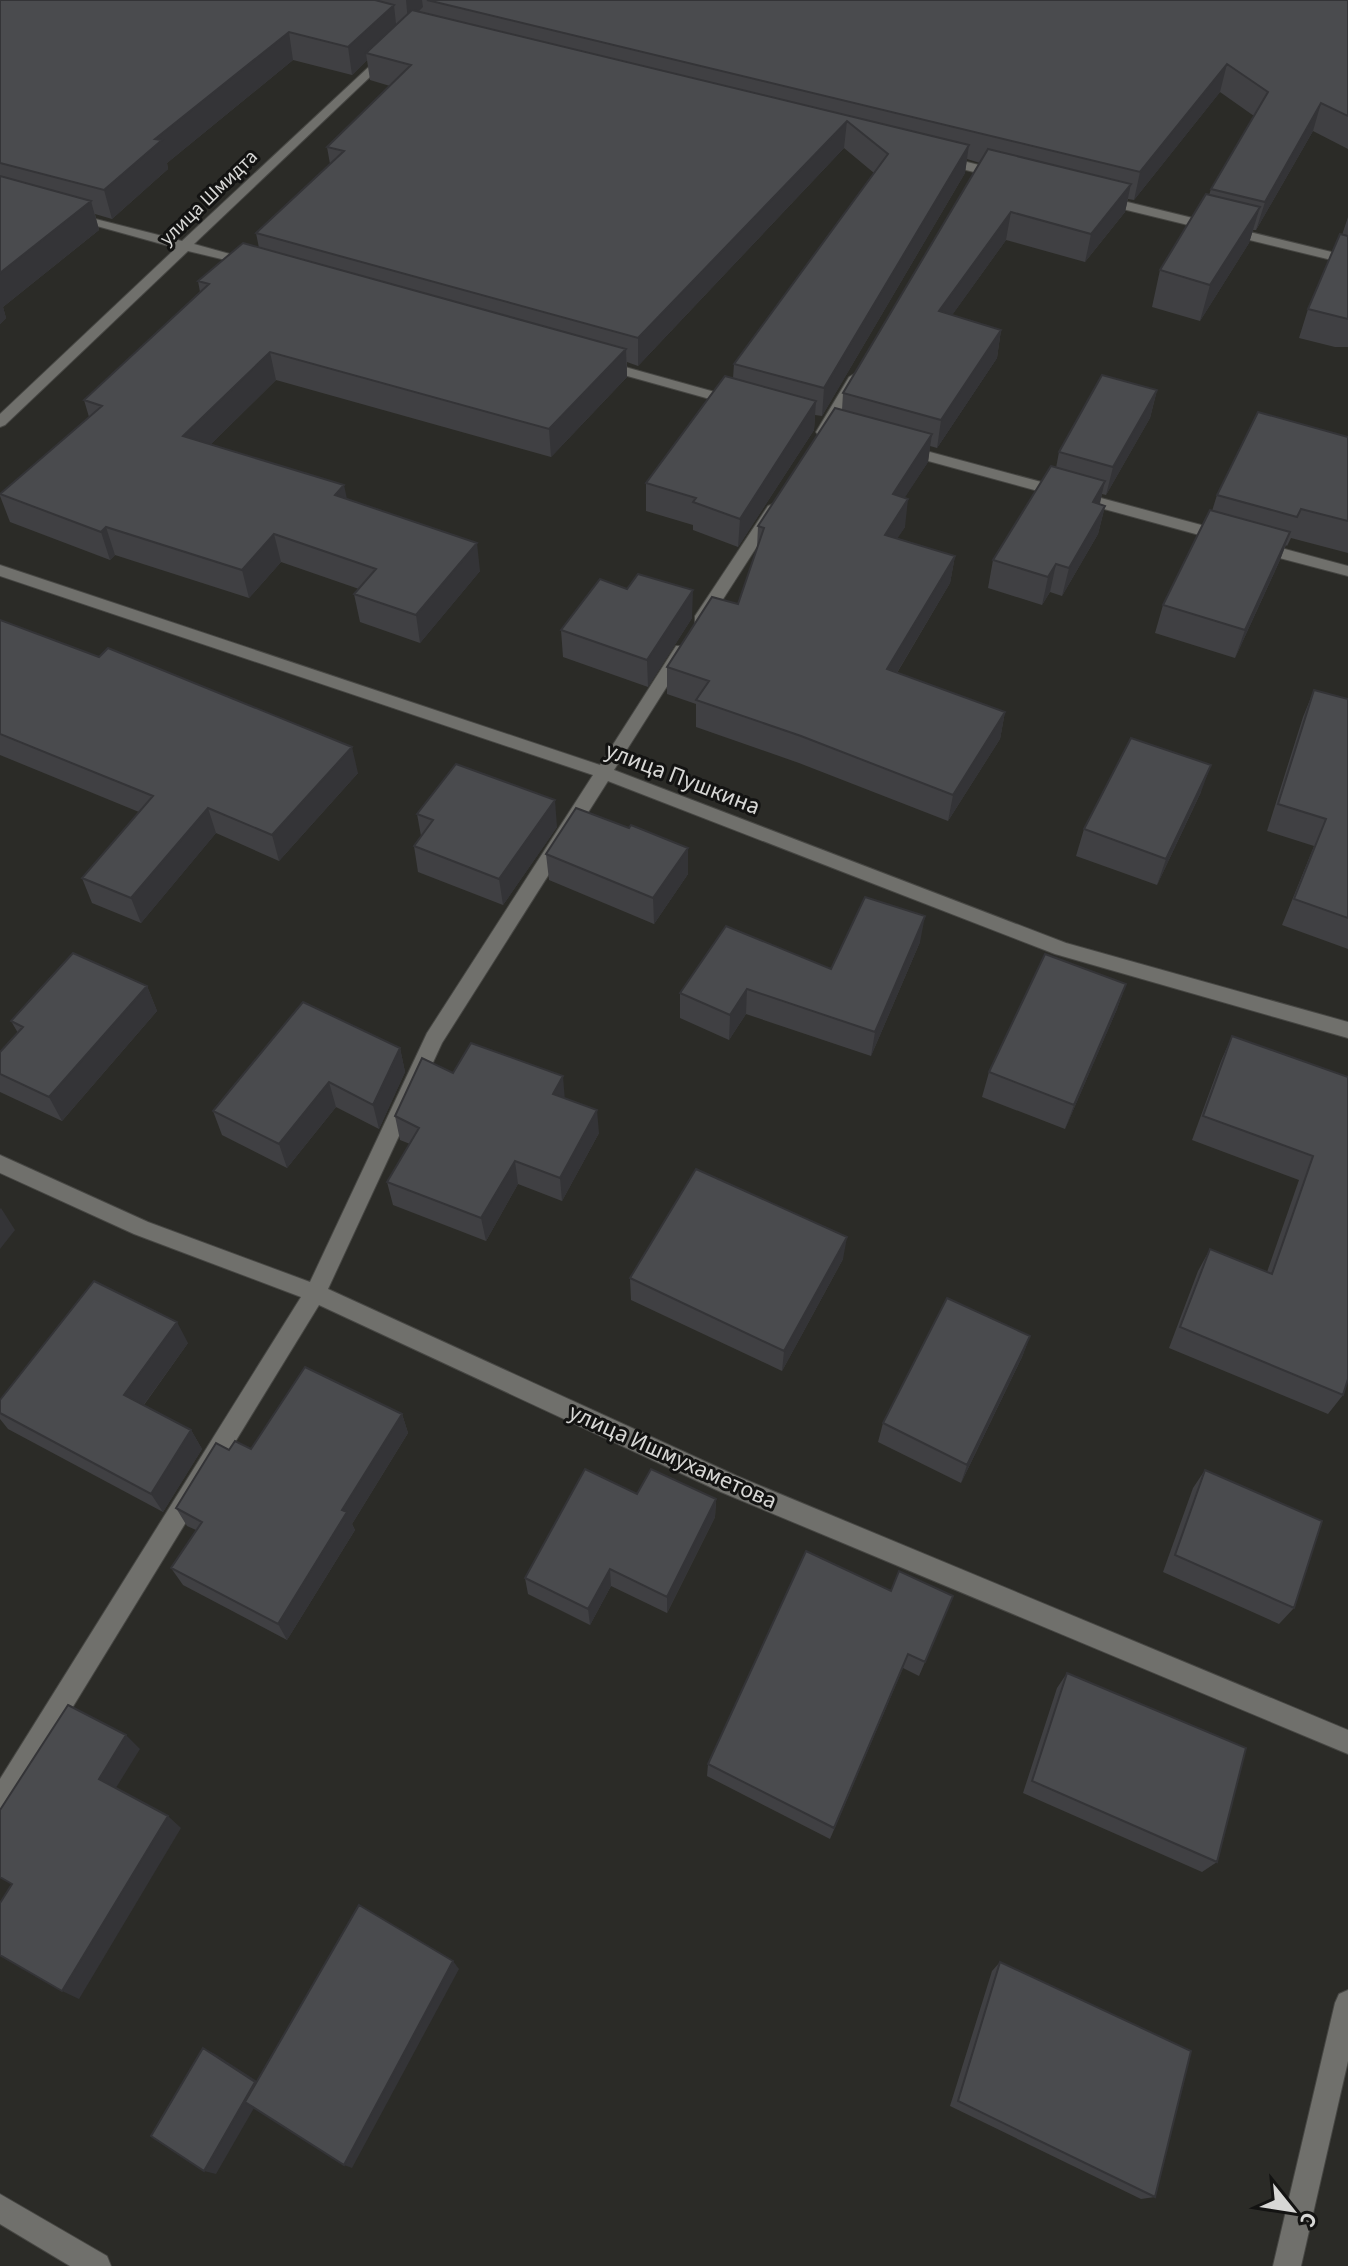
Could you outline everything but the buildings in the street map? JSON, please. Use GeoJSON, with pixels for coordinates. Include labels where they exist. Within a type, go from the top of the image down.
{"type":"FeatureCollection","features":[{"type":"Feature","properties":{"kind":"street","name":"улица Шмидта"},"geometry":{"type":"LineString","coordinates":[[0,422],[401,41]]}},
{"type":"Feature","properties":{"kind":"street"},"geometry":{"type":"LineString","coordinates":[[932,158],[974,176],[1024,180]]}},
{"type":"Feature","properties":{"kind":"street"},"geometry":{"type":"LineString","coordinates":[[1086,195],[1348,260]]}},
{"type":"Feature","properties":{"kind":"street"},"geometry":{"type":"LineString","coordinates":[[59,211],[262,267]]}},
{"type":"Feature","properties":{"kind":"street"},"geometry":{"type":"LineString","coordinates":[[582,359],[749,407]]}},
{"type":"Feature","properties":{"kind":"street"},"geometry":{"type":"LineString","coordinates":[[808,455],[866,360]]}},
{"type":"Feature","properties":{"kind":"street"},"geometry":{"type":"LineString","coordinates":[[887,445],[1348,571]]}},
{"type":"Feature","properties":{"kind":"street"},"geometry":{"type":"LineString","coordinates":[[0,1802],[315,1293],[434,1039],[602,772],[783,494]]}},
{"type":"Feature","properties":{"kind":"street","name":"улица Пушкина"},"geometry":{"type":"LineString","coordinates":[[0,570],[602,772],[1062,949],[1348,1030]]}},
{"type":"Feature","properties":{"kind":"street","name":"улица Ишмухаметова"},"geometry":{"type":"LineString","coordinates":[[0,1164],[141,1228],[315,1293],[729,1484],[1348,1742]]}},
{"type":"Feature","properties":{"kind":"street"},"geometry":{"type":"LineString","coordinates":[[1287,2266],[1348,2003]]}},
{"type":"Feature","properties":{"kind":"street"},"geometry":{"type":"LineString","coordinates":[[0,2208],[97,2266]]}}]}
